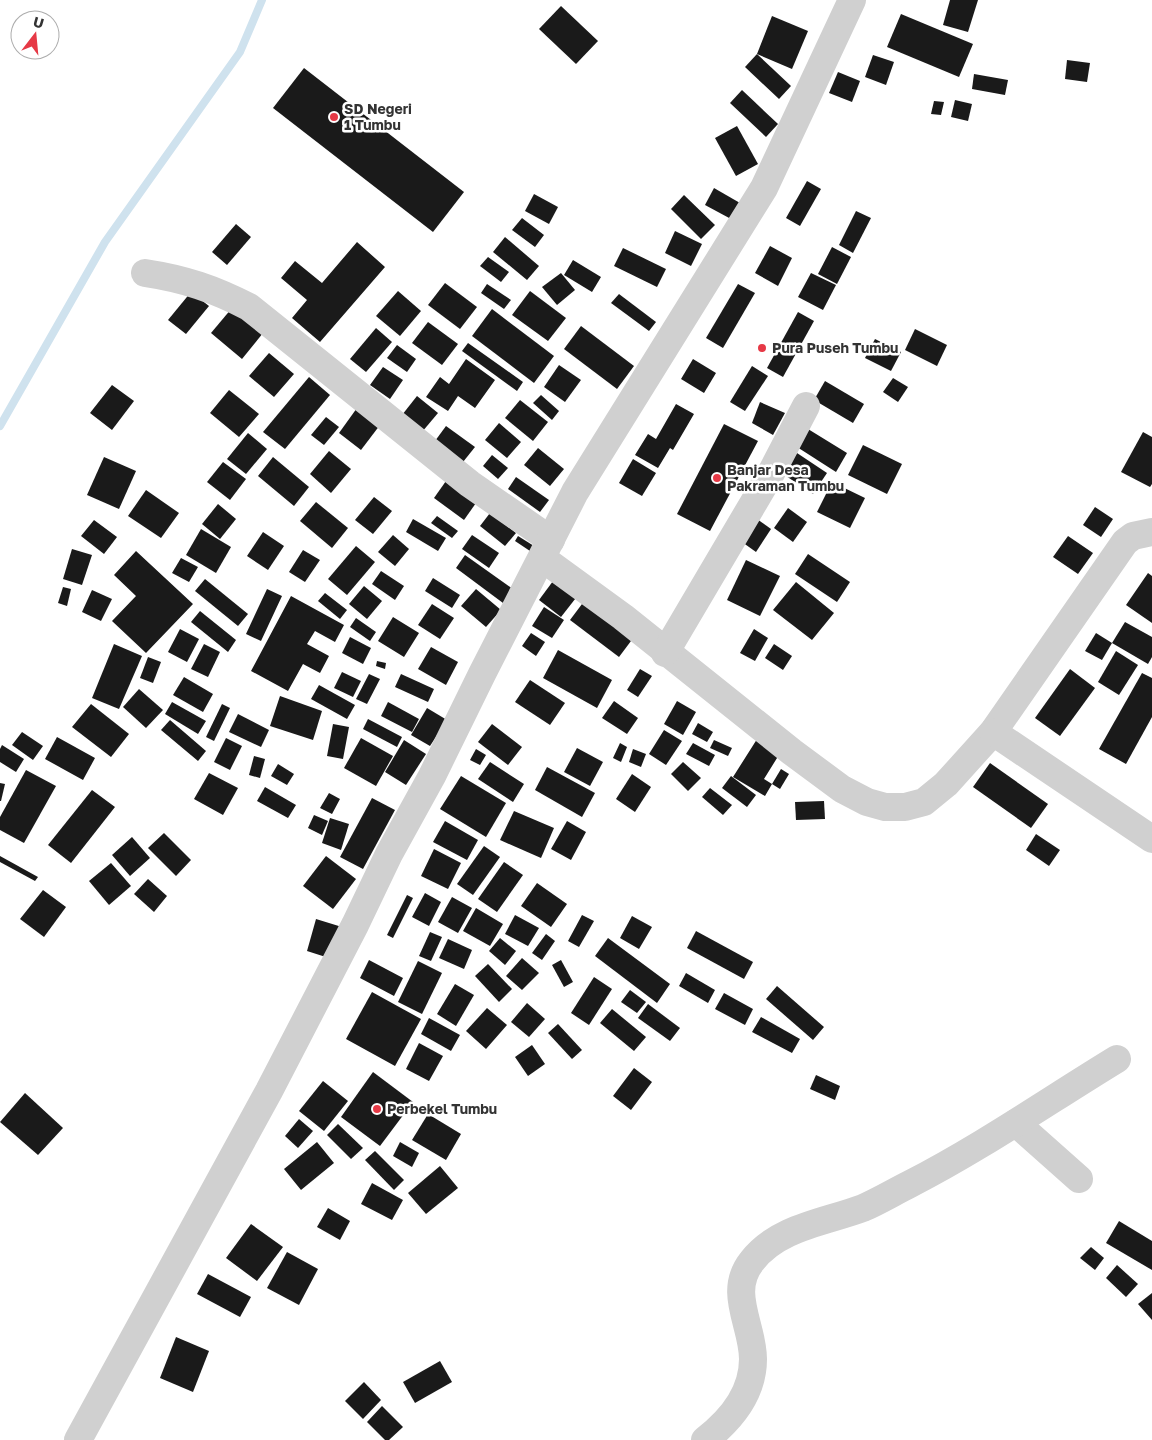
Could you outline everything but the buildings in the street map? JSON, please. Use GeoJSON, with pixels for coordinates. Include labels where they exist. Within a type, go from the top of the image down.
{"type":"FeatureCollection","features":[{"type":"Feature","properties":{"kind":"street"},"geometry":{"type":"LineString","coordinates":[[78,1440],[269,1091],[355,925],[389,854],[432,776],[575,492],[764,188],[852,0]]}},
{"type":"Feature","properties":{"kind":"street"},"geometry":{"type":"LineString","coordinates":[[145,273],[178,278],[207,287],[249,307],[470,484],[623,618],[756,725],[842,789],[867,802],[885,807],[905,807],[924,802],[946,784],[993,732],[1125,542],[1133,536],[1152,532]]}},
{"type":"Feature","properties":{"kind":"street"},"geometry":{"type":"LineString","coordinates":[[665,652],[770,475],[806,406]]}},
{"type":"Feature","properties":{"kind":"street"},"geometry":{"type":"LineString","coordinates":[[993,732],[1152,839]]}},
{"type":"Feature","properties":{"kind":"street"},"geometry":{"type":"LineString","coordinates":[[705,1440],[736,1410],[749,1386],[753,1358],[740,1289],[744,1273],[760,1251],[802,1227],[863,1207],[947,1165],[1016,1124],[1118,1059]]}},
{"type":"Feature","properties":{"kind":"street"},"geometry":{"type":"LineString","coordinates":[[1016,1124],[1079,1179]]}},
{"type":"Feature","properties":{"kind":"waterway"},"geometry":{"type":"LineString","coordinates":[[0,426],[105,242],[240,52],[262,0]]}},
{"type":"Feature","properties":{"kind":"place","name":"SD Negeri 1 Tumbu"},"geometry":{"type":"Point","coordinates":[334,117]}},
{"type":"Feature","properties":{"kind":"place","name":"Pura Puseh Tumbu"},"geometry":{"type":"Point","coordinates":[762,348]}},
{"type":"Feature","properties":{"kind":"place","name":"Banjar Desa Pakraman Tumbu"},"geometry":{"type":"Point","coordinates":[717,478]}},
{"type":"Feature","properties":{"kind":"place","name":"Perbekel Tumbu"},"geometry":{"type":"Point","coordinates":[377,1109]}}]}
